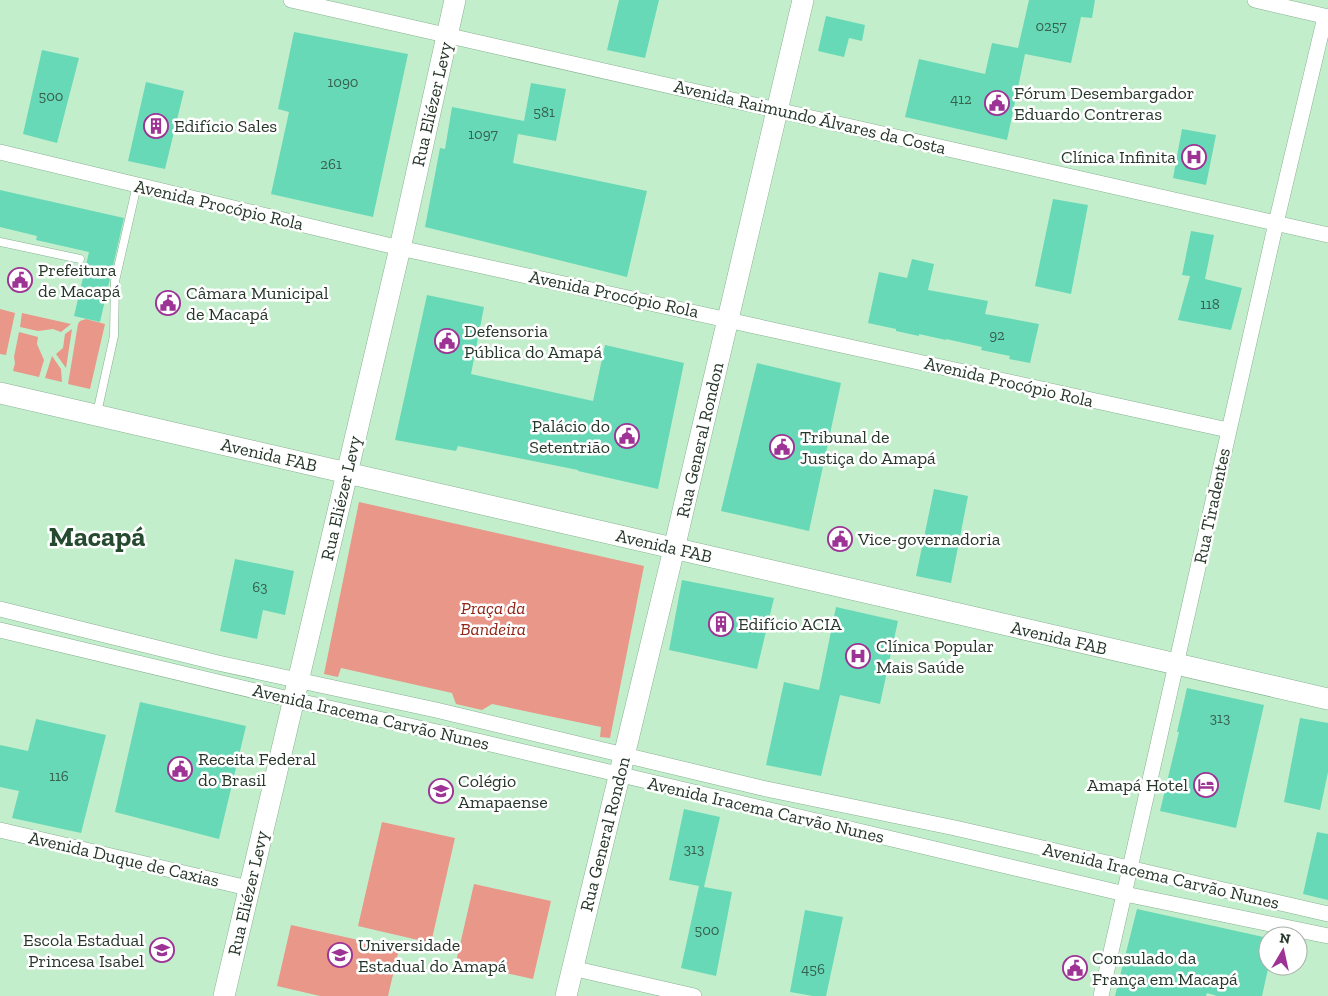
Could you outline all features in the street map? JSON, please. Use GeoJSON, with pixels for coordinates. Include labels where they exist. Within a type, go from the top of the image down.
{"type":"FeatureCollection","features":[{"type":"Feature","properties":{"kind":"main road","name":"Rua Eliézer Levy"},"geometry":{"type":"LineString","coordinates":[[224,996],[400,248],[455,0]]}},
{"type":"Feature","properties":{"kind":"main road","name":"Rua General Rondon"},"geometry":{"type":"LineString","coordinates":[[566,996],[674,549],[803,0]]}},
{"type":"Feature","properties":{"kind":"main road","name":"Avenida FAB"},"geometry":{"type":"LineString","coordinates":[[0,393],[1328,699]]}},
{"type":"Feature","properties":{"kind":"street","name":"Avenida Raimundo Álvares da Costa"},"geometry":{"type":"LineString","coordinates":[[291,0],[1328,235]]}},
{"type":"Feature","properties":{"kind":"street"},"geometry":{"type":"LineString","coordinates":[[1255,0],[1326,17]]}},
{"type":"Feature","properties":{"kind":"street","name":"Rua Tiradentes"},"geometry":{"type":"LineString","coordinates":[[1101,996],[1177,665],[1228,430],[1326,17]]}},
{"type":"Feature","properties":{"kind":"street","name":"Avenida Procópio Rola"},"geometry":{"type":"LineString","coordinates":[[0,152],[400,248],[1228,430]]}},
{"type":"Feature","properties":{"kind":"street","name":"Avenida Iracema Carvão Nunes"},"geometry":{"type":"LineString","coordinates":[[0,609],[199,658],[296,691],[431,731],[1125,894],[1328,936]]}},
{"type":"Feature","properties":{"kind":"street","name":"Avenida Iracema Carvão Nunes"},"geometry":{"type":"LineString","coordinates":[[0,630],[296,691],[436,710],[762,788],[955,828],[1328,914]]}},
{"type":"Feature","properties":{"kind":"street"},"geometry":{"type":"LineString","coordinates":[[431,731],[436,710]]}},
{"type":"Feature","properties":{"kind":"street"},"geometry":{"type":"LineString","coordinates":[[482,742],[487,722]]}},
{"type":"Feature","properties":{"kind":"street"},"geometry":{"type":"LineString","coordinates":[[757,808],[762,788]]}},
{"type":"Feature","properties":{"kind":"street","name":"Avenida Duque de Caxias"},"geometry":{"type":"LineString","coordinates":[[0,830],[248,888]]}},
{"type":"Feature","properties":{"kind":"street"},"geometry":{"type":"LineString","coordinates":[[572,968],[694,996]]}},
{"type":"Feature","properties":{"kind":"lane"},"geometry":{"type":"LineString","coordinates":[[96,415],[114,336],[115,281],[137,186]]}},
{"type":"Feature","properties":{"kind":"lane"},"geometry":{"type":"LineString","coordinates":[[0,242],[80,259]]}},
{"type":"Feature","properties":{"kind":"green space"},"geometry":{"type":"Polygon","coordinates":[[[0,309],[15,313],[6,355],[0,354],[0,309]]]}},
{"type":"Feature","properties":{"kind":"green space"},"geometry":{"type":"Polygon","coordinates":[[[22,313],[71,324],[61,332],[53,329],[38,331],[20,327],[22,313]]]}},
{"type":"Feature","properties":{"kind":"green space"},"geometry":{"type":"Polygon","coordinates":[[[86,319],[105,324],[90,389],[68,384],[78,324],[86,319]]]}},
{"type":"Feature","properties":{"kind":"green space"},"geometry":{"type":"Polygon","coordinates":[[[72,329],[66,368],[56,354],[63,348],[65,334],[72,329]]]}},
{"type":"Feature","properties":{"kind":"green space"},"geometry":{"type":"Polygon","coordinates":[[[19,332],[38,337],[37,344],[44,360],[39,377],[13,371],[19,332]]]}},
{"type":"Feature","properties":{"kind":"green space"},"geometry":{"type":"Polygon","coordinates":[[[52,356],[61,369],[62,382],[45,378],[52,356]]]}},
{"type":"Feature","properties":{"kind":"green space","name":"Praça da Bandeira"},"geometry":{"type":"Polygon","coordinates":[[[359,502],[644,566],[610,738],[600,737],[601,727],[492,704],[482,710],[456,704],[452,693],[341,668],[338,677],[324,674],[359,502]]]}},
{"type":"Feature","properties":{"kind":"green space"},"geometry":{"type":"Polygon","coordinates":[[[382,822],[455,838],[431,943],[358,926],[382,822]]]}},
{"type":"Feature","properties":{"kind":"green space"},"geometry":{"type":"Polygon","coordinates":[[[474,884],[551,901],[533,979],[456,962],[474,884]]]}},
{"type":"Feature","properties":{"kind":"green space"},"geometry":{"type":"Polygon","coordinates":[[[291,925],[399,949],[388,996],[320,996],[277,986],[291,925]]]}},
{"type":"Feature","properties":{"kind":"building"},"geometry":{"type":"Polygon","coordinates":[[[619,0],[659,0],[645,58],[607,50],[619,0]]]}},
{"type":"Feature","properties":{"kind":"building"},"geometry":{"type":"Polygon","coordinates":[[[1029,0],[1095,0],[1092,18],[1081,17],[1071,63],[1025,54],[1007,140],[905,117],[919,59],[985,74],[992,43],[1018,48],[1029,0]]]}},
{"type":"Feature","properties":{"kind":"building"},"geometry":{"type":"Polygon","coordinates":[[[826,16],[865,25],[862,41],[849,38],[844,57],[818,51],[826,16]]]}},
{"type":"Feature","properties":{"kind":"building"},"geometry":{"type":"Polygon","coordinates":[[[294,32],[408,54],[373,217],[271,194],[289,112],[278,109],[294,32]]]}},
{"type":"Feature","properties":{"kind":"building"},"geometry":{"type":"Polygon","coordinates":[[[42,50],[79,58],[57,143],[23,134],[42,50]]]}},
{"type":"Feature","properties":{"kind":"building","name":"Edifício Sales"},"geometry":{"type":"Polygon","coordinates":[[[146,82],[184,91],[165,169],[128,161],[146,82]]]}},
{"type":"Feature","properties":{"kind":"building"},"geometry":{"type":"Polygon","coordinates":[[[531,83],[566,89],[556,141],[518,134],[513,163],[647,191],[627,277],[425,227],[440,148],[445,149],[452,107],[524,121],[531,83]]]}},
{"type":"Feature","properties":{"kind":"building","name":"Clínica Infinita"},"geometry":{"type":"Polygon","coordinates":[[[1182,129],[1216,135],[1206,185],[1173,178],[1182,129]]]}},
{"type":"Feature","properties":{"kind":"building"},"geometry":{"type":"Polygon","coordinates":[[[0,190],[124,218],[100,322],[74,316],[89,252],[36,240],[37,236],[0,227],[0,190]]]}},
{"type":"Feature","properties":{"kind":"building"},"geometry":{"type":"Polygon","coordinates":[[[1053,199],[1088,205],[1071,294],[1035,286],[1053,199]]]}},
{"type":"Feature","properties":{"kind":"building"},"geometry":{"type":"Polygon","coordinates":[[[1191,231],[1214,235],[1205,279],[1242,288],[1231,330],[1178,320],[1190,276],[1182,275],[1191,231]]]}},
{"type":"Feature","properties":{"kind":"building"},"geometry":{"type":"Polygon","coordinates":[[[912,259],[934,264],[928,290],[988,301],[985,314],[1039,324],[1030,363],[1009,359],[1010,356],[981,350],[982,347],[919,334],[919,336],[868,323],[879,272],[907,278],[912,259]]]}},
{"type":"Feature","properties":{"kind":"building"},"geometry":{"type":"Polygon","coordinates":[[[427,295],[484,307],[471,374],[593,401],[605,345],[684,363],[658,489],[578,470],[458,446],[456,451],[395,440],[427,295]]]}},
{"type":"Feature","properties":{"kind":"building","name":"Tribunal de Justiça do Amapá"},"geometry":{"type":"Polygon","coordinates":[[[757,363],[841,383],[809,531],[721,511],[757,363]]]}},
{"type":"Feature","properties":{"kind":"building"},"geometry":{"type":"Polygon","coordinates":[[[934,489],[968,496],[951,583],[916,576],[934,489]]]}},
{"type":"Feature","properties":{"kind":"building"},"geometry":{"type":"Polygon","coordinates":[[[235,559],[294,571],[285,615],[263,610],[257,639],[220,631],[235,559]]]}},
{"type":"Feature","properties":{"kind":"building","name":"Edifício ACIA"},"geometry":{"type":"Polygon","coordinates":[[[682,580],[774,598],[757,669],[669,650],[682,580]]]}},
{"type":"Feature","properties":{"kind":"building"},"geometry":{"type":"Polygon","coordinates":[[[836,607],[898,621],[880,704],[840,695],[821,776],[766,765],[784,682],[819,690],[836,607]]]}},
{"type":"Feature","properties":{"kind":"building"},"geometry":{"type":"Polygon","coordinates":[[[1187,688],[1264,705],[1236,828],[1160,811],[1179,732],[1177,732],[1187,688]]]}},
{"type":"Feature","properties":{"kind":"building","name":"Receita Federal do Brasil"},"geometry":{"type":"Polygon","coordinates":[[[140,702],[246,726],[219,839],[115,812],[140,702]]]}},
{"type":"Feature","properties":{"kind":"building"},"geometry":{"type":"Polygon","coordinates":[[[1300,718],[1328,723],[1328,772],[1320,810],[1284,802],[1300,718]]]}},
{"type":"Feature","properties":{"kind":"building"},"geometry":{"type":"Polygon","coordinates":[[[36,719],[106,735],[81,833],[12,818],[19,791],[0,787],[0,745],[28,751],[36,719]]]}},
{"type":"Feature","properties":{"kind":"building"},"geometry":{"type":"Polygon","coordinates":[[[684,809],[720,817],[704,887],[732,892],[716,976],[681,968],[699,886],[669,880],[684,809]]]}},
{"type":"Feature","properties":{"kind":"building"},"geometry":{"type":"Polygon","coordinates":[[[1317,832],[1328,834],[1328,900],[1303,894],[1317,832]]]}},
{"type":"Feature","properties":{"kind":"building"},"geometry":{"type":"Polygon","coordinates":[[[1137,909],[1258,936],[1258,976],[1266,976],[1262,996],[1217,996],[1207,993],[1206,996],[1115,996],[1137,909]]]}},
{"type":"Feature","properties":{"kind":"building"},"geometry":{"type":"Polygon","coordinates":[[[805,910],[843,917],[826,996],[790,992],[805,910]]]}},
{"type":"Feature","properties":{"kind":"place","name":"Fórum Desembargador Eduardo Contreras"},"geometry":{"type":"Point","coordinates":[997,103]}},
{"type":"Feature","properties":{"kind":"place","name":"Edifício Sales"},"geometry":{"type":"Point","coordinates":[156,126]}},
{"type":"Feature","properties":{"kind":"place","name":"Clínica Infinita"},"geometry":{"type":"Point","coordinates":[1194,157]}},
{"type":"Feature","properties":{"kind":"place","name":"Prefeitura de Macapá"},"geometry":{"type":"Point","coordinates":[20,280]}},
{"type":"Feature","properties":{"kind":"place","name":"Câmara Municipal de Macapá"},"geometry":{"type":"Point","coordinates":[168,303]}},
{"type":"Feature","properties":{"kind":"place","name":"Defensoria Pública do Amapá"},"geometry":{"type":"Point","coordinates":[447,341]}},
{"type":"Feature","properties":{"kind":"place","name":"Palácio do Setentrião"},"geometry":{"type":"Point","coordinates":[627,436]}},
{"type":"Feature","properties":{"kind":"place","name":"Tribunal de Justiça do Amapá"},"geometry":{"type":"Point","coordinates":[782,447]}},
{"type":"Feature","properties":{"kind":"place","name":"Vice-governadoria"},"geometry":{"type":"Point","coordinates":[840,539]}},
{"type":"Feature","properties":{"kind":"place","name":"Edifício ACIA"},"geometry":{"type":"Point","coordinates":[721,624]}},
{"type":"Feature","properties":{"kind":"place","name":"Clínica Popular Mais Saúde"},"geometry":{"type":"Point","coordinates":[858,656]}},
{"type":"Feature","properties":{"kind":"place","name":"Receita Federal do Brasil"},"geometry":{"type":"Point","coordinates":[180,769]}},
{"type":"Feature","properties":{"kind":"place","name":"Amapá Hotel"},"geometry":{"type":"Point","coordinates":[1206,785]}},
{"type":"Feature","properties":{"kind":"place","name":"Colégio Amapaense"},"geometry":{"type":"Point","coordinates":[441,791]}},
{"type":"Feature","properties":{"kind":"place","name":"Escola Estadual Princesa Isabel"},"geometry":{"type":"Point","coordinates":[162,950]}},
{"type":"Feature","properties":{"kind":"place","name":"Universidade Estadual do Amapá"},"geometry":{"type":"Point","coordinates":[340,955]}},
{"type":"Feature","properties":{"kind":"place","name":"Consulado da França em Macapá"},"geometry":{"type":"Point","coordinates":[1075,968]}},
{"type":"Feature","properties":{"kind":"district","name":"Macapá"},"geometry":{"type":"Point","coordinates":[97,536]}}]}
